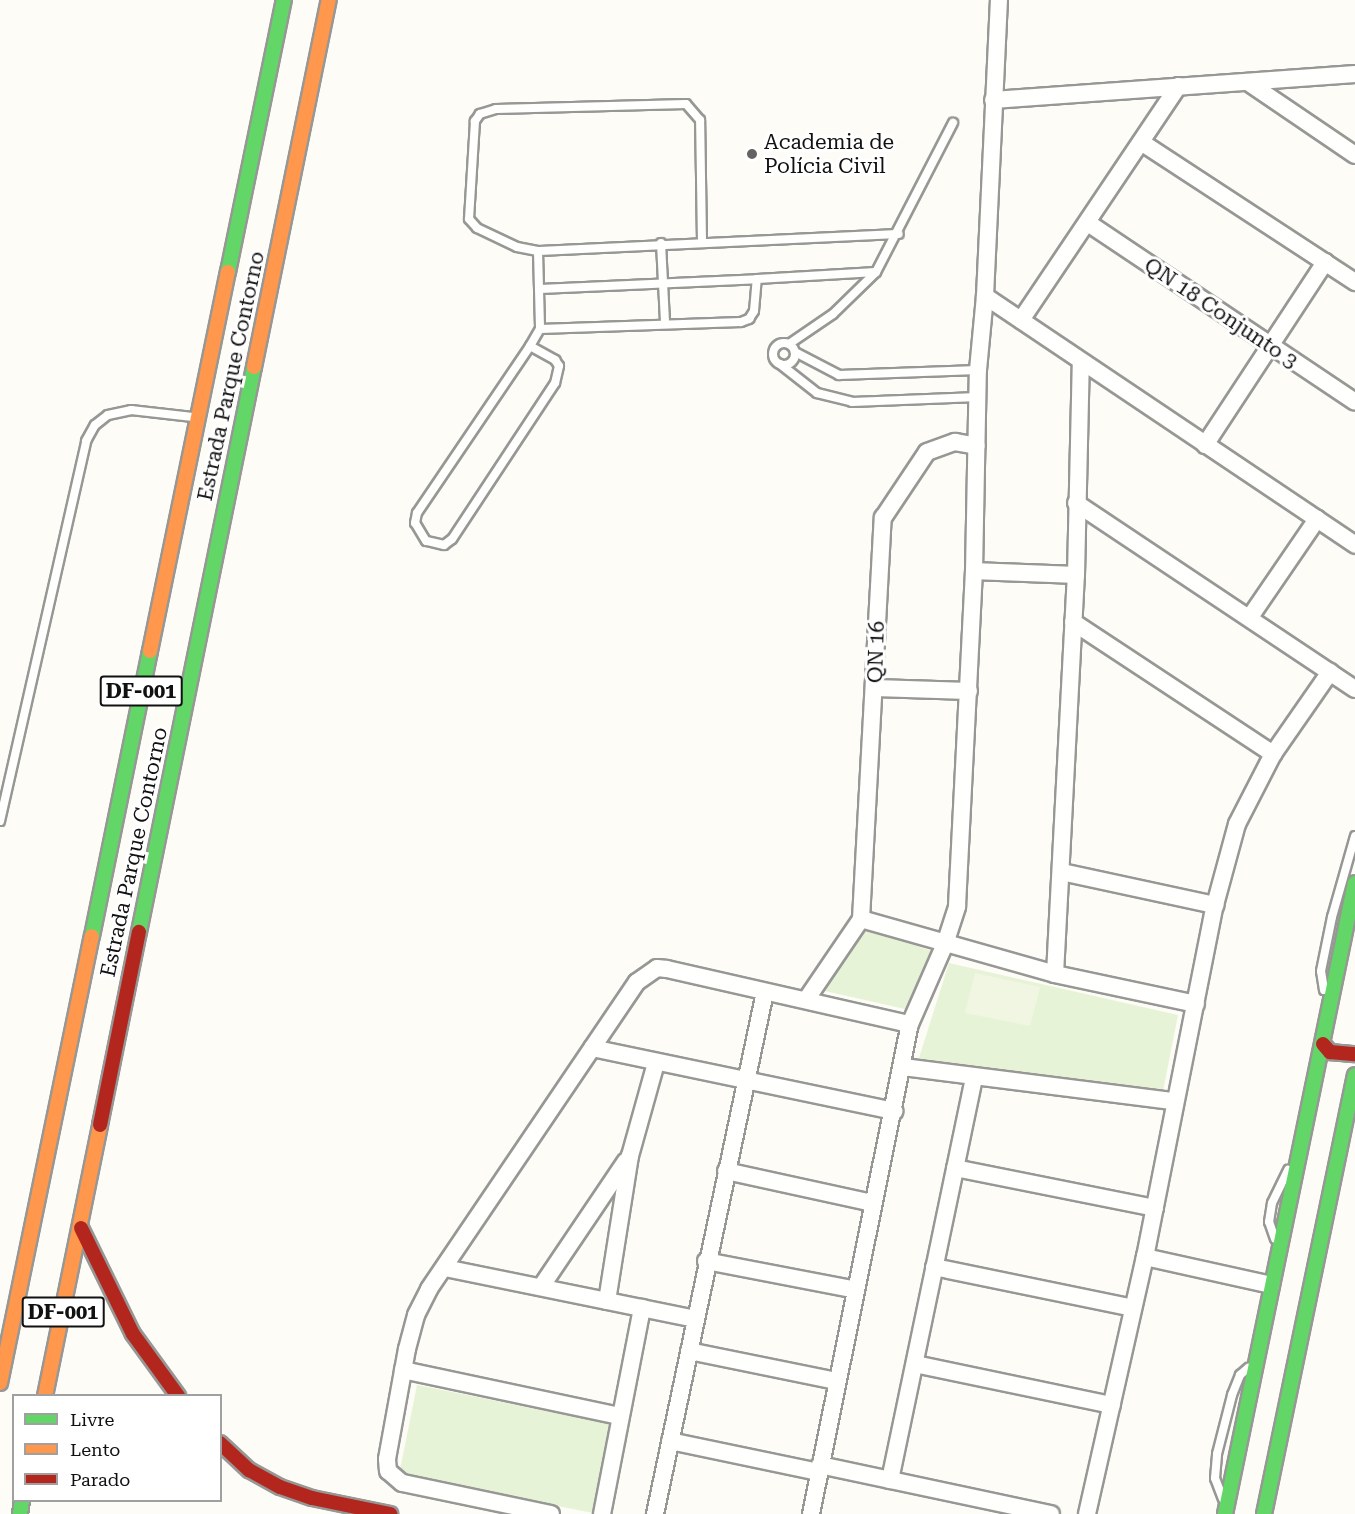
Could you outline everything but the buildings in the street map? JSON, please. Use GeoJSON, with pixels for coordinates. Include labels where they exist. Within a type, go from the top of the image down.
{"type":"FeatureCollection","features":[{"type":"Feature","properties":{"kind":"main road","name":"Estrada Parque Contorno"},"geometry":{"type":"LineString","coordinates":[[0,1383],[284,0]]}},
{"type":"Feature","properties":{"kind":"main road","name":"Estrada Parque Contorno"},"geometry":{"type":"LineString","coordinates":[[45,1394],[81,1228],[93,1158],[328,0]]}},
{"type":"Feature","properties":{"kind":"main road"},"geometry":{"type":"LineString","coordinates":[[324,27],[337,0]]}},
{"type":"Feature","properties":{"kind":"main road"},"geometry":{"type":"LineString","coordinates":[[246,189],[261,35]]}},
{"type":"Feature","properties":{"kind":"main road"},"geometry":{"type":"LineString","coordinates":[[1226,1509],[1255,1361],[1332,1005],[1355,883]]}},
{"type":"Feature","properties":{"kind":"main road"},"geometry":{"type":"LineString","coordinates":[[1323,1044],[1330,1052],[1355,1054]]}},
{"type":"Feature","properties":{"kind":"main road"},"geometry":{"type":"LineString","coordinates":[[1264,1514],[1346,1074],[1318,1068]]}},
{"type":"Feature","properties":{"kind":"main road"},"geometry":{"type":"LineString","coordinates":[[48,1149],[73,1148],[93,1158]]}},
{"type":"Feature","properties":{"kind":"main road"},"geometry":{"type":"LineString","coordinates":[[81,1228],[133,1334],[177,1394]]}},
{"type":"Feature","properties":{"kind":"main road"},"geometry":{"type":"LineString","coordinates":[[222,1445],[249,1470],[280,1487],[359,1511],[390,1514]]}},
{"type":"Feature","properties":{"kind":"street"},"geometry":{"type":"LineString","coordinates":[[811,1514],[910,1024],[945,944],[957,906],[974,571],[978,370],[985,296],[999,0]]}},
{"type":"Feature","properties":{"kind":"street"},"geometry":{"type":"LineString","coordinates":[[993,100],[1355,74]]}},
{"type":"Feature","properties":{"kind":"street"},"geometry":{"type":"LineString","coordinates":[[1249,83],[1355,154]]}},
{"type":"Feature","properties":{"kind":"street"},"geometry":{"type":"LineString","coordinates":[[1021,320],[1179,86]]}},
{"type":"Feature","properties":{"kind":"street"},"geometry":{"type":"LineString","coordinates":[[1141,142],[1355,282]]}},
{"type":"Feature","properties":{"kind":"street","name":"QN 18 Conjunto 3"},"geometry":{"type":"LineString","coordinates":[[1088,223],[1355,402]]}},
{"type":"Feature","properties":{"kind":"street"},"geometry":{"type":"LineString","coordinates":[[1205,445],[1324,262]]}},
{"type":"Feature","properties":{"kind":"street"},"geometry":{"type":"LineString","coordinates":[[985,296],[1355,545]]}},
{"type":"Feature","properties":{"kind":"street"},"geometry":{"type":"LineString","coordinates":[[1056,974],[1076,575],[1081,362]]}},
{"type":"Feature","properties":{"kind":"street","name":"QN 16"},"geometry":{"type":"LineString","coordinates":[[861,919],[883,518],[927,452],[955,442],[977,446]]}},
{"type":"Feature","properties":{"kind":"street"},"geometry":{"type":"LineString","coordinates":[[1076,503],[1355,689]]}},
{"type":"Feature","properties":{"kind":"street"},"geometry":{"type":"LineString","coordinates":[[1250,617],[1317,519]]}},
{"type":"Feature","properties":{"kind":"street"},"geometry":{"type":"LineString","coordinates":[[974,571],[1076,575]]}},
{"type":"Feature","properties":{"kind":"street"},"geometry":{"type":"LineString","coordinates":[[1073,622],[1273,754]]}},
{"type":"Feature","properties":{"kind":"street"},"geometry":{"type":"LineString","coordinates":[[1087,1514],[1145,1257],[1174,1101],[1215,905],[1237,824],[1273,754],[1330,672]]}},
{"type":"Feature","properties":{"kind":"street"},"geometry":{"type":"LineString","coordinates":[[875,688],[969,692]]}},
{"type":"Feature","properties":{"kind":"street"},"geometry":{"type":"LineString","coordinates":[[1062,872],[1215,905]]}},
{"type":"Feature","properties":{"kind":"street"},"geometry":{"type":"LineString","coordinates":[[806,1000],[861,919],[1056,974],[1196,1004]]}},
{"type":"Feature","properties":{"kind":"street"},"geometry":{"type":"LineString","coordinates":[[551,1514],[524,1511],[394,1479],[387,1459],[403,1370],[416,1315],[445,1268],[637,982],[657,968],[910,1024]]}},
{"type":"Feature","properties":{"kind":"street"},"geometry":{"type":"LineString","coordinates":[[655,1514],[706,1261],[765,992]]}},
{"type":"Feature","properties":{"kind":"street"},"geometry":{"type":"LineString","coordinates":[[592,1048],[894,1111]]}},
{"type":"Feature","properties":{"kind":"street"},"geometry":{"type":"LineString","coordinates":[[607,1301],[630,1156],[656,1063]]}},
{"type":"Feature","properties":{"kind":"street"},"geometry":{"type":"LineString","coordinates":[[903,1067],[974,1079],[1174,1101]]}},
{"type":"Feature","properties":{"kind":"street"},"geometry":{"type":"LineString","coordinates":[[890,1480],[974,1079]]}},
{"type":"Feature","properties":{"kind":"street"},"geometry":{"type":"LineString","coordinates":[[541,1287],[630,1156]]}},
{"type":"Feature","properties":{"kind":"street"},"geometry":{"type":"LineString","coordinates":[[954,1168],[1155,1208]]}},
{"type":"Feature","properties":{"kind":"street"},"geometry":{"type":"LineString","coordinates":[[726,1171],[873,1203]]}},
{"type":"Feature","properties":{"kind":"street"},"geometry":{"type":"LineString","coordinates":[[1145,1257],[1271,1285]]}},
{"type":"Feature","properties":{"kind":"street"},"geometry":{"type":"LineString","coordinates":[[706,1261],[856,1290]]}},
{"type":"Feature","properties":{"kind":"street"},"geometry":{"type":"LineString","coordinates":[[934,1267],[1132,1308]]}},
{"type":"Feature","properties":{"kind":"street"},"geometry":{"type":"LineString","coordinates":[[445,1268],[694,1319]]}},
{"type":"Feature","properties":{"kind":"street"},"geometry":{"type":"LineString","coordinates":[[602,1514],[619,1416],[642,1308]]}},
{"type":"Feature","properties":{"kind":"street"},"geometry":{"type":"LineString","coordinates":[[688,1351],[837,1381]]}},
{"type":"Feature","properties":{"kind":"street"},"geometry":{"type":"LineString","coordinates":[[915,1364],[1112,1406]]}},
{"type":"Feature","properties":{"kind":"street"},"geometry":{"type":"LineString","coordinates":[[403,1370],[619,1416]]}},
{"type":"Feature","properties":{"kind":"street"},"geometry":{"type":"LineString","coordinates":[[670,1441],[890,1480],[1052,1514]]}},
{"type":"Feature","properties":{"kind":"lane"},"geometry":{"type":"LineString","coordinates":[[702,241],[704,147],[700,120],[690,107],[681,104],[487,111],[475,121],[472,133],[469,219],[477,228],[498,240],[538,251],[702,241],[899,234]]}},
{"type":"Feature","properties":{"kind":"lane"},"geometry":{"type":"LineString","coordinates":[[953,123],[899,234],[876,272],[832,314],[789,344],[780,344],[774,351],[780,364],[817,393],[842,400],[978,397]]}},
{"type":"Feature","properties":{"kind":"lane"},"geometry":{"type":"LineString","coordinates":[[661,243],[665,323]]}},
{"type":"Feature","properties":{"kind":"lane"},"geometry":{"type":"LineString","coordinates":[[530,346],[555,360],[559,366],[555,382],[452,539],[444,545],[426,541],[416,523],[417,513],[540,329],[538,251]]}},
{"type":"Feature","properties":{"kind":"lane"},"geometry":{"type":"LineString","coordinates":[[540,289],[876,272]]}},
{"type":"Feature","properties":{"kind":"lane"},"geometry":{"type":"LineString","coordinates":[[540,329],[749,319],[756,303],[757,279]]}},
{"type":"Feature","properties":{"kind":"lane"},"geometry":{"type":"LineString","coordinates":[[789,344],[795,352],[839,375],[978,370]]}},
{"type":"Feature","properties":{"kind":"lane"},"geometry":{"type":"LineString","coordinates":[[780,364],[793,360],[795,352]]}},
{"type":"Feature","properties":{"kind":"lane"},"geometry":{"type":"LineString","coordinates":[[0,821],[86,441],[95,425],[108,415],[131,410],[199,417]]}},
{"type":"Feature","properties":{"kind":"lane"},"geometry":{"type":"LineString","coordinates":[[1332,1005],[1323,988],[1322,971],[1332,917],[1355,836]]}},
{"type":"Feature","properties":{"kind":"lane"},"geometry":{"type":"LineString","coordinates":[[1226,1509],[1215,1478],[1217,1454],[1232,1395],[1240,1376],[1255,1361]]}},
{"type":"Feature","properties":{"kind":"green space"},"geometry":{"type":"Polygon","coordinates":[[[868,928],[934,952],[905,1009],[825,991],[868,928]]]}},
{"type":"Feature","properties":{"kind":"green space"},"geometry":{"type":"Polygon","coordinates":[[[949,963],[1178,1015],[1163,1091],[918,1061],[949,963]]]}},
{"type":"Feature","properties":{"kind":"green space"},"geometry":{"type":"Polygon","coordinates":[[[975,973],[1040,987],[1030,1026],[965,1013],[975,973]]]}},
{"type":"Feature","properties":{"kind":"green space"},"geometry":{"type":"Polygon","coordinates":[[[417,1385],[610,1424],[593,1513],[399,1475],[417,1385]]]}},
{"type":"Feature","properties":{"kind":"traffic: fast"},"geometry":{"type":"LineString","coordinates":[[228,272],[284,0]]}},
{"type":"Feature","properties":{"kind":"traffic: fast"},"geometry":{"type":"LineString","coordinates":[[139,932],[254,367]]}},
{"type":"Feature","properties":{"kind":"traffic: fast"},"geometry":{"type":"LineString","coordinates":[[92,936],[150,651]]}},
{"type":"Feature","properties":{"kind":"traffic: fast"},"geometry":{"type":"LineString","coordinates":[[1225,1514],[1355,883]]}},
{"type":"Feature","properties":{"kind":"traffic: fast"},"geometry":{"type":"LineString","coordinates":[[1264,1514],[1355,1075]]}},
{"type":"Feature","properties":{"kind":"traffic: fast"},"geometry":{"type":"LineString","coordinates":[[20,1514],[22,1502]]}},
{"type":"Feature","properties":{"kind":"traffic: slow"},"geometry":{"type":"LineString","coordinates":[[254,367],[329,0]]}},
{"type":"Feature","properties":{"kind":"traffic: slow"},"geometry":{"type":"LineString","coordinates":[[150,651],[228,272]]}},
{"type":"Feature","properties":{"kind":"traffic: slow"},"geometry":{"type":"LineString","coordinates":[[0,1383],[92,936]]}},
{"type":"Feature","properties":{"kind":"traffic: slow"},"geometry":{"type":"LineString","coordinates":[[45,1394],[100,1125]]}},
{"type":"Feature","properties":{"kind":"traffic: jam"},"geometry":{"type":"LineString","coordinates":[[100,1125],[139,932]]}},
{"type":"Feature","properties":{"kind":"traffic: jam"},"geometry":{"type":"LineString","coordinates":[[1323,1044],[1330,1052],[1355,1054]]}},
{"type":"Feature","properties":{"kind":"traffic: jam"},"geometry":{"type":"LineString","coordinates":[[81,1228],[133,1334],[177,1394]]}},
{"type":"Feature","properties":{"kind":"traffic: jam"},"geometry":{"type":"LineString","coordinates":[[222,1445],[249,1470],[280,1487],[312,1498],[390,1514]]}},
{"type":"Feature","properties":{"kind":"place","name":"Academia de Polícia Civil"},"geometry":{"type":"Point","coordinates":[752,154]}}]}
